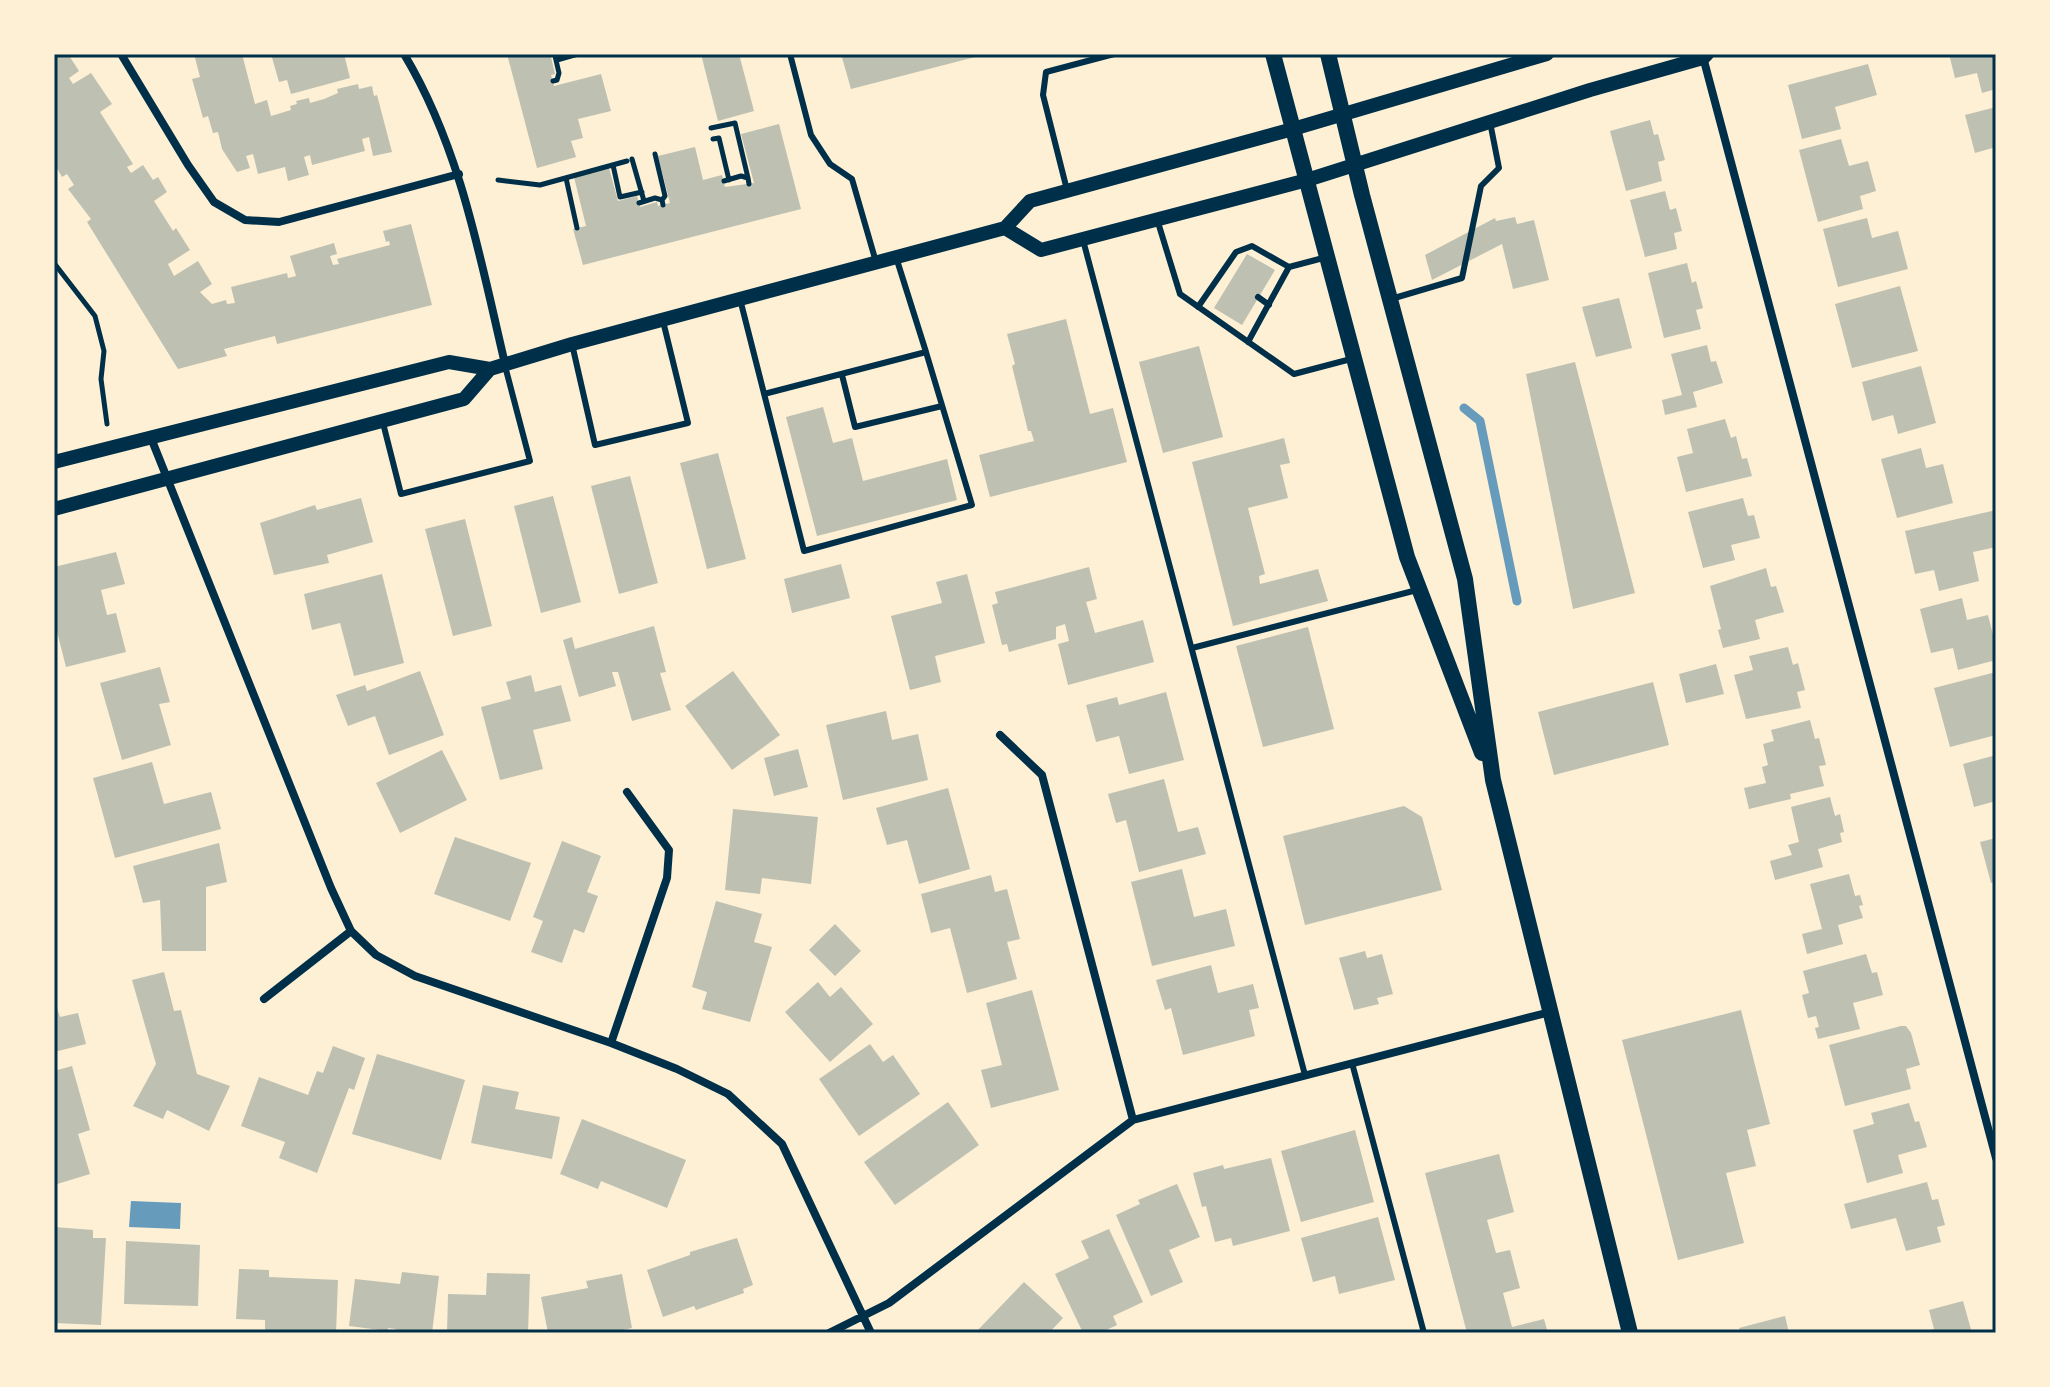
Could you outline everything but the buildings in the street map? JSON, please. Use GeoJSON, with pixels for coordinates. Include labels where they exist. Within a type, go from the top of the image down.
{"type":"FeatureCollection","features":[{"type":"Feature","properties":{"kind":"main road"},"geometry":{"type":"LineString","coordinates":[[1273,54],[1407,557],[1493,780]]}},
{"type":"Feature","properties":{"kind":"main road"},"geometry":{"type":"LineString","coordinates":[[1328,54],[1465,579],[1493,780],[1630,1333]]}},
{"type":"Feature","properties":{"kind":"street"},"geometry":{"type":"LineString","coordinates":[[121,54],[214,202],[245,220],[279,222],[459,174]]}},
{"type":"Feature","properties":{"kind":"street"},"geometry":{"type":"LineString","coordinates":[[404,54],[426,91],[459,174],[505,364]]}},
{"type":"Feature","properties":{"kind":"street"},"geometry":{"type":"LineString","coordinates":[[54,462],[449,362],[490,369],[572,344],[1005,228],[1030,201],[1293,129],[1547,54]]}},
{"type":"Feature","properties":{"kind":"street"},"geometry":{"type":"LineString","coordinates":[[1005,228],[1041,250],[1355,166],[1704,55],[1996,1158]]}},
{"type":"Feature","properties":{"kind":"street"},"geometry":{"type":"LineString","coordinates":[[54,509],[464,399],[490,369]]}},
{"type":"Feature","properties":{"kind":"street"},"geometry":{"type":"LineString","coordinates":[[151,438],[351,931],[376,955],[415,976],[611,1043],[677,1069],[728,1094],[782,1144],[871,1333]]}},
{"type":"Feature","properties":{"kind":"street"},"geometry":{"type":"LineString","coordinates":[[1000,735],[1042,775],[1133,1120]]}},
{"type":"Feature","properties":{"kind":"street"},"geometry":{"type":"LineString","coordinates":[[611,1043],[667,878],[669,850],[627,792]]}},
{"type":"Feature","properties":{"kind":"street"},"geometry":{"type":"LineString","coordinates":[[264,999],[351,931]]}},
{"type":"Feature","properties":{"kind":"street"},"geometry":{"type":"LineString","coordinates":[[829,1333],[889,1303],[1133,1120],[1552,1012]]}},
{"type":"Feature","properties":{"kind":"lane"},"geometry":{"type":"LineString","coordinates":[[790,54],[811,135],[830,164],[852,179],[876,262]]}},
{"type":"Feature","properties":{"kind":"lane"},"geometry":{"type":"LineString","coordinates":[[1067,191],[1043,95],[1046,72],[1114,54]]}},
{"type":"Feature","properties":{"kind":"lane"},"geometry":{"type":"LineString","coordinates":[[1391,299],[1462,278],[1481,186],[1499,168],[1490,122]]}},
{"type":"Feature","properties":{"kind":"lane"},"geometry":{"type":"LineString","coordinates":[[1157,219],[1180,294],[1198,307],[1294,374],[1354,358]]}},
{"type":"Feature","properties":{"kind":"lane"},"geometry":{"type":"LineString","coordinates":[[1083,239],[1305,1075]]}},
{"type":"Feature","properties":{"kind":"lane"},"geometry":{"type":"LineString","coordinates":[[1198,307],[1236,252],[1252,246],[1289,267],[1327,256]]}},
{"type":"Feature","properties":{"kind":"lane"},"geometry":{"type":"LineString","coordinates":[[740,299],[804,551],[972,505],[896,256]]}},
{"type":"Feature","properties":{"kind":"lane"},"geometry":{"type":"LineString","coordinates":[[1248,342],[1289,267]]}},
{"type":"Feature","properties":{"kind":"lane"},"geometry":{"type":"LineString","coordinates":[[1220,275],[1231,280]]}},
{"type":"Feature","properties":{"kind":"lane"},"geometry":{"type":"LineString","coordinates":[[1258,297],[1269,305]]}},
{"type":"Feature","properties":{"kind":"lane"},"geometry":{"type":"LineString","coordinates":[[572,344],[595,445],[688,423],[663,320]]}},
{"type":"Feature","properties":{"kind":"lane"},"geometry":{"type":"LineString","coordinates":[[764,394],[926,352]]}},
{"type":"Feature","properties":{"kind":"lane"},"geometry":{"type":"LineString","coordinates":[[383,423],[401,494],[530,461],[505,364]]}},
{"type":"Feature","properties":{"kind":"lane"},"geometry":{"type":"LineString","coordinates":[[842,375],[855,427],[942,406]]}},
{"type":"Feature","properties":{"kind":"lane"},"geometry":{"type":"LineString","coordinates":[[1192,648],[1419,589]]}},
{"type":"Feature","properties":{"kind":"lane"},"geometry":{"type":"LineString","coordinates":[[1352,1063],[1424,1333]]}},
{"type":"Feature","properties":{"kind":"path"},"geometry":{"type":"LineString","coordinates":[[553,81],[557,80],[559,73],[556,58],[578,54]]}},
{"type":"Feature","properties":{"kind":"path"},"geometry":{"type":"LineString","coordinates":[[711,128],[735,123],[749,181],[741,176],[726,180],[719,138],[713,139]]}},
{"type":"Feature","properties":{"kind":"path"},"geometry":{"type":"LineString","coordinates":[[498,180],[540,185],[630,160],[642,192],[642,202],[655,198],[662,203],[665,196],[655,154]]}},
{"type":"Feature","properties":{"kind":"path"},"geometry":{"type":"LineString","coordinates":[[613,165],[620,197],[642,192]]}},
{"type":"Feature","properties":{"kind":"path"},"geometry":{"type":"LineString","coordinates":[[566,178],[577,228]]}},
{"type":"Feature","properties":{"kind":"path"},"geometry":{"type":"LineString","coordinates":[[54,263],[95,316],[104,351],[101,379],[107,424]]}},
{"type":"Feature","properties":{"kind":"water"},"geometry":{"type":"Polygon","coordinates":[[[131,1201],[181,1203],[180,1229],[129,1227],[131,1201]]]}},
{"type":"Feature","properties":{"kind":"waterway"},"geometry":{"type":"LineString","coordinates":[[1464,408],[1480,421],[1517,601]]}}]}
